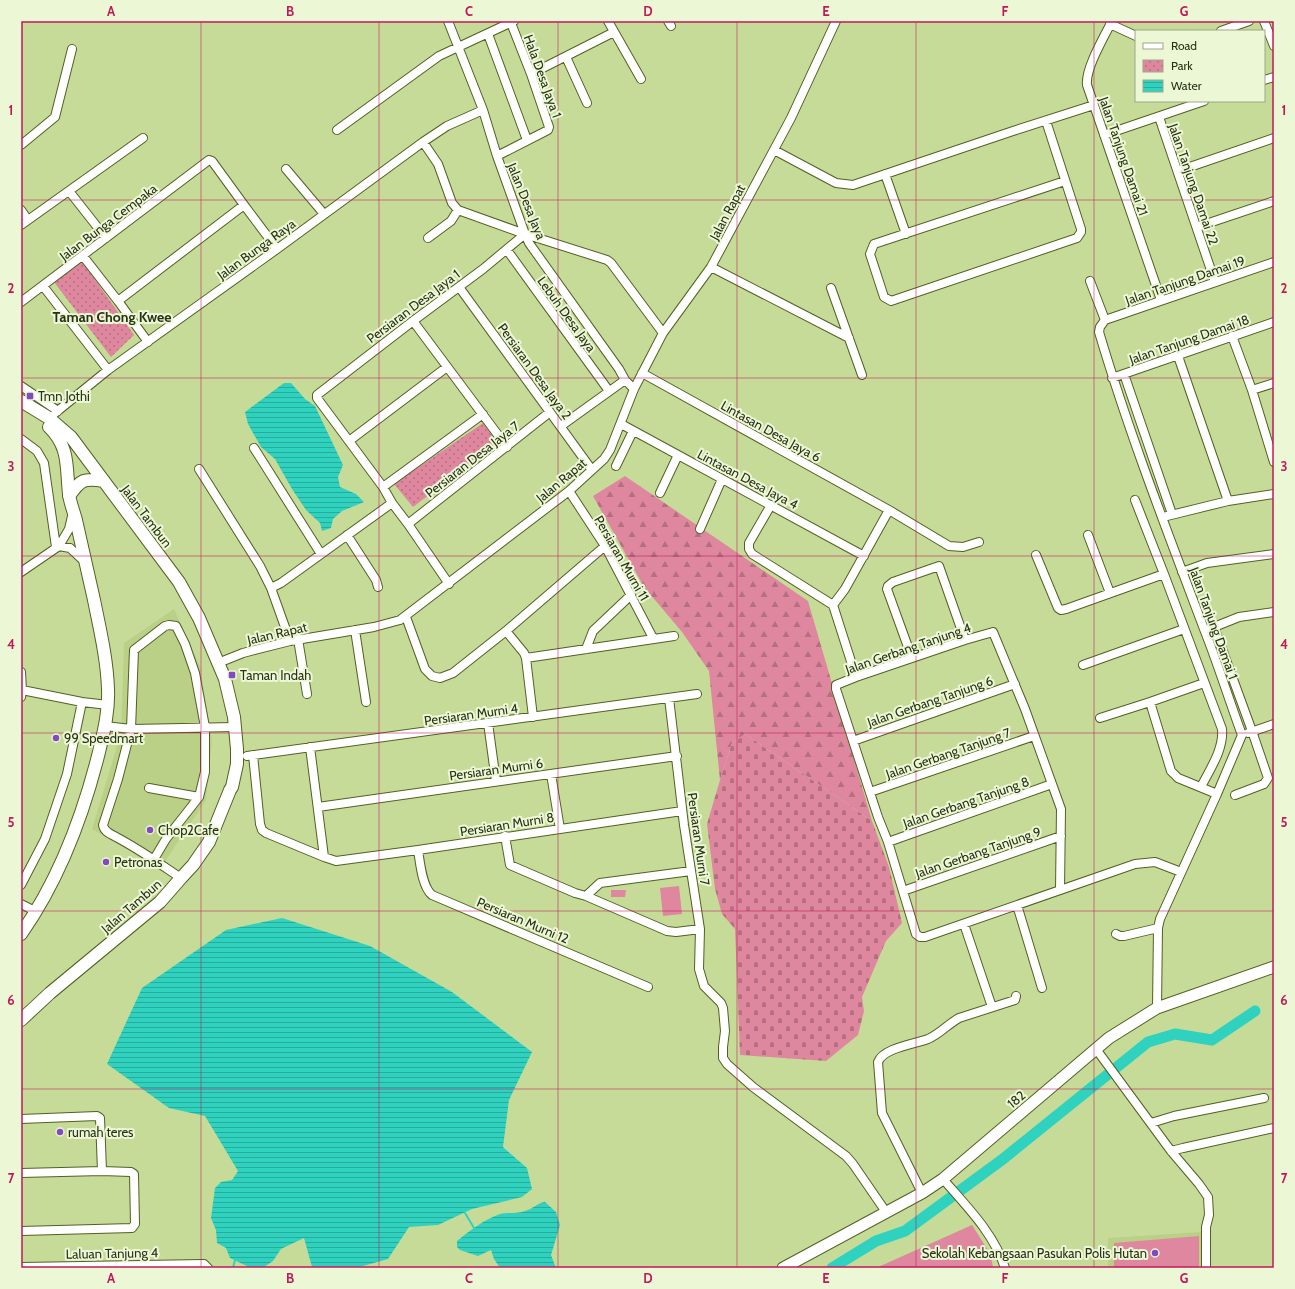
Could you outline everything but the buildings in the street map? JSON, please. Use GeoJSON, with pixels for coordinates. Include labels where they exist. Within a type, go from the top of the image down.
{"type":"FeatureCollection","features":[{"type":"Feature","properties":{"kind":"main road","name":"Jalan Tambun"},"geometry":{"type":"LineString","coordinates":[[21,401],[53,414],[179,582],[199,618],[225,679],[230,696],[237,764],[231,787],[209,842],[193,864],[160,902],[50,993],[21,1020]]}},
{"type":"Feature","properties":{"kind":"main road"},"geometry":{"type":"LineString","coordinates":[[21,409],[50,427],[59,437],[64,447],[69,496],[102,638],[108,690],[108,705],[105,726],[93,774],[70,844],[37,912],[21,934]]}},
{"type":"Feature","properties":{"kind":"main road"},"geometry":{"type":"LineString","coordinates":[[69,496],[77,485],[83,480],[91,479],[104,481]]}},
{"type":"Feature","properties":{"kind":"main road"},"geometry":{"type":"LineString","coordinates":[[233,729],[241,752],[250,755]]}},
{"type":"Feature","properties":{"kind":"main road"},"geometry":{"type":"LineString","coordinates":[[231,787],[241,761],[243,758],[250,755]]}},
{"type":"Feature","properties":{"kind":"street","name":"Jalan Desa Jaya"},"geometry":{"type":"LineString","coordinates":[[448,21],[483,110],[497,156],[529,243],[619,369],[625,380],[634,389]]}},
{"type":"Feature","properties":{"kind":"street"},"geometry":{"type":"LineString","coordinates":[[608,21],[641,79]]}},
{"type":"Feature","properties":{"kind":"street","name":"Jalan Rapat"},"geometry":{"type":"LineString","coordinates":[[219,667],[244,653],[294,640],[390,623],[406,617],[569,491],[604,459],[610,450],[634,389],[663,333],[711,267],[801,98],[836,21]]}},
{"type":"Feature","properties":{"kind":"street"},"geometry":{"type":"LineString","coordinates":[[1224,30],[1249,21]]}},
{"type":"Feature","properties":{"kind":"street"},"geometry":{"type":"LineString","coordinates":[[1264,21],[1274,46]]}},
{"type":"Feature","properties":{"kind":"street"},"geometry":{"type":"LineString","coordinates":[[337,130],[439,56],[512,22]]}},
{"type":"Feature","properties":{"kind":"street","name":"Hala Desa Jaya 1"},"geometry":{"type":"LineString","coordinates":[[497,156],[548,130],[550,127],[512,22]]}},
{"type":"Feature","properties":{"kind":"street"},"geometry":{"type":"LineString","coordinates":[[1111,22],[1135,35]]}},
{"type":"Feature","properties":{"kind":"street","name":"Jalan Tanjung Damai 21"},"geometry":{"type":"LineString","coordinates":[[1111,22],[1087,77],[1087,85],[1161,300]]}},
{"type":"Feature","properties":{"kind":"street"},"geometry":{"type":"LineString","coordinates":[[531,74],[614,32]]}},
{"type":"Feature","properties":{"kind":"street"},"geometry":{"type":"LineString","coordinates":[[488,34],[527,140]]}},
{"type":"Feature","properties":{"kind":"street"},"geometry":{"type":"LineString","coordinates":[[21,145],[55,117],[72,49]]}},
{"type":"Feature","properties":{"kind":"street"},"geometry":{"type":"LineString","coordinates":[[566,57],[587,103]]}},
{"type":"Feature","properties":{"kind":"street"},"geometry":{"type":"LineString","coordinates":[[1104,135],[1201,102]]}},
{"type":"Feature","properties":{"kind":"street"},"geometry":{"type":"LineString","coordinates":[[774,150],[836,183],[853,185],[943,154],[1094,106]]}},
{"type":"Feature","properties":{"kind":"street","name":"Jalan Bunga Raya"},"geometry":{"type":"LineString","coordinates":[[53,414],[108,370],[423,142],[447,126],[483,110]]}},
{"type":"Feature","properties":{"kind":"street","name":"Jalan Tanjung Damai 22"},"geometry":{"type":"LineString","coordinates":[[1159,116],[1215,282]]}},
{"type":"Feature","properties":{"kind":"street"},"geometry":{"type":"LineString","coordinates":[[1046,121],[1081,229],[1081,232],[1075,240],[890,300],[884,297],[870,252],[874,244],[1065,181]]}},
{"type":"Feature","properties":{"kind":"street"},"geometry":{"type":"LineString","coordinates":[[21,225],[143,138]]}},
{"type":"Feature","properties":{"kind":"street"},"geometry":{"type":"LineString","coordinates":[[1178,171],[1274,138]]}},
{"type":"Feature","properties":{"kind":"street"},"geometry":{"type":"LineString","coordinates":[[423,142],[438,164],[452,203],[458,210],[525,234],[607,260],[611,263],[663,333]]}},
{"type":"Feature","properties":{"kind":"street","name":"Jalan Bunga Cempaka"},"geometry":{"type":"LineString","coordinates":[[21,302],[209,160],[212,161],[244,205]]}},
{"type":"Feature","properties":{"kind":"street"},"geometry":{"type":"LineString","coordinates":[[286,169],[324,214]]}},
{"type":"Feature","properties":{"kind":"street"},"geometry":{"type":"LineString","coordinates":[[885,174],[906,234]]}},
{"type":"Feature","properties":{"kind":"street"},"geometry":{"type":"LineString","coordinates":[[69,191],[106,238]]}},
{"type":"Feature","properties":{"kind":"street"},"geometry":{"type":"LineString","coordinates":[[1196,227],[1274,200]]}},
{"type":"Feature","properties":{"kind":"street"},"geometry":{"type":"LineString","coordinates":[[118,301],[244,205],[277,249]]}},
{"type":"Feature","properties":{"kind":"street"},"geometry":{"type":"LineString","coordinates":[[21,210],[28,220]]}},
{"type":"Feature","properties":{"kind":"street"},"geometry":{"type":"LineString","coordinates":[[428,238],[450,221],[458,210]]}},
{"type":"Feature","properties":{"kind":"street","name":"Persiaran Desa Jaya 1"},"geometry":{"type":"LineString","coordinates":[[349,442],[317,398],[317,394],[459,287],[525,234]]}},
{"type":"Feature","properties":{"kind":"street","name":"Lebuh Desa Jaya"},"geometry":{"type":"LineString","coordinates":[[506,250],[609,391]]}},
{"type":"Feature","properties":{"kind":"street"},"geometry":{"type":"LineString","coordinates":[[83,256],[148,342]]}},
{"type":"Feature","properties":{"kind":"street","name":"Jalan Tanjung Damai 19"},"geometry":{"type":"LineString","coordinates":[[1105,320],[1274,262]]}},
{"type":"Feature","properties":{"kind":"street"},"geometry":{"type":"LineString","coordinates":[[711,267],[849,338]]}},
{"type":"Feature","properties":{"kind":"street"},"geometry":{"type":"LineString","coordinates":[[1090,281],[1105,320]]}},
{"type":"Feature","properties":{"kind":"street"},"geometry":{"type":"LineString","coordinates":[[43,286],[108,370]]}},
{"type":"Feature","properties":{"kind":"street","name":"Persiaran Desa Jaya 2"},"geometry":{"type":"LineString","coordinates":[[459,287],[592,470]]}},
{"type":"Feature","properties":{"kind":"street"},"geometry":{"type":"LineString","coordinates":[[831,288],[862,374]]}},
{"type":"Feature","properties":{"kind":"street","name":"Jalan Tanjung Damai 1"},"geometry":{"type":"LineString","coordinates":[[1105,320],[1100,326],[1099,332],[1112,378],[1242,735]]}},
{"type":"Feature","properties":{"kind":"street"},"geometry":{"type":"LineString","coordinates":[[413,321],[507,447]]}},
{"type":"Feature","properties":{"kind":"street","name":"Jalan Tanjung Damai 18"},"geometry":{"type":"LineString","coordinates":[[1112,378],[1274,322]]}},
{"type":"Feature","properties":{"kind":"street"},"geometry":{"type":"LineString","coordinates":[[1232,336],[1252,390],[1274,462]]}},
{"type":"Feature","properties":{"kind":"street"},"geometry":{"type":"LineString","coordinates":[[1178,356],[1228,501]]}},
{"type":"Feature","properties":{"kind":"street"},"geometry":{"type":"LineString","coordinates":[[447,367],[349,442],[383,487],[392,503],[408,524],[448,584]]}},
{"type":"Feature","properties":{"kind":"street","name":"Lintasan Desa Jaya 6"},"geometry":{"type":"LineString","coordinates":[[642,373],[889,510],[949,546],[963,547],[979,542]]}},
{"type":"Feature","properties":{"kind":"street"},"geometry":{"type":"LineString","coordinates":[[1124,374],[1172,514]]}},
{"type":"Feature","properties":{"kind":"street"},"geometry":{"type":"LineString","coordinates":[[561,426],[625,380]]}},
{"type":"Feature","properties":{"kind":"street"},"geometry":{"type":"LineString","coordinates":[[1252,390],[1274,383]]}},
{"type":"Feature","properties":{"kind":"street"},"geometry":{"type":"LineString","coordinates":[[21,386],[53,414]]}},
{"type":"Feature","properties":{"kind":"street","name":"Persiaran Desa Jaya 7"},"geometry":{"type":"LineString","coordinates":[[408,524],[550,412]]}},
{"type":"Feature","properties":{"kind":"street"},"geometry":{"type":"LineString","coordinates":[[383,487],[482,414]]}},
{"type":"Feature","properties":{"kind":"street","name":"Lintasan Desa Jaya 4"},"geometry":{"type":"LineString","coordinates":[[620,424],[864,556]]}},
{"type":"Feature","properties":{"kind":"street"},"geometry":{"type":"LineString","coordinates":[[616,466],[633,431]]}},
{"type":"Feature","properties":{"kind":"street"},"geometry":{"type":"LineString","coordinates":[[21,439],[37,451],[44,463],[57,547]]}},
{"type":"Feature","properties":{"kind":"street"},"geometry":{"type":"LineString","coordinates":[[254,448],[321,554]]}},
{"type":"Feature","properties":{"kind":"street"},"geometry":{"type":"LineString","coordinates":[[660,493],[678,455]]}},
{"type":"Feature","properties":{"kind":"street"},"geometry":{"type":"LineString","coordinates":[[199,469],[260,566],[271,588],[294,640],[307,694]]}},
{"type":"Feature","properties":{"kind":"street"},"geometry":{"type":"LineString","coordinates":[[700,529],[722,479]]}},
{"type":"Feature","properties":{"kind":"street","name":"Persiaran Murni 11"},"geometry":{"type":"LineString","coordinates":[[569,491],[605,546],[653,638]]}},
{"type":"Feature","properties":{"kind":"street"},"geometry":{"type":"LineString","coordinates":[[1162,517],[1228,501],[1274,494]]}},
{"type":"Feature","properties":{"kind":"street"},"geometry":{"type":"LineString","coordinates":[[1135,500],[1222,729],[1220,748],[1201,787]]}},
{"type":"Feature","properties":{"kind":"street"},"geometry":{"type":"LineString","coordinates":[[271,588],[281,583],[392,503]]}},
{"type":"Feature","properties":{"kind":"street"},"geometry":{"type":"LineString","coordinates":[[771,505],[749,543],[749,549],[752,554],[833,604],[856,677]]}},
{"type":"Feature","properties":{"kind":"street"},"geometry":{"type":"LineString","coordinates":[[21,572],[57,547],[69,529],[73,510]]}},
{"type":"Feature","properties":{"kind":"street"},"geometry":{"type":"LineString","coordinates":[[833,604],[845,589],[889,510]]}},
{"type":"Feature","properties":{"kind":"street"},"geometry":{"type":"LineString","coordinates":[[347,535],[376,580],[378,587]]}},
{"type":"Feature","properties":{"kind":"street"},"geometry":{"type":"LineString","coordinates":[[1088,535],[1110,593]]}},
{"type":"Feature","properties":{"kind":"street"},"geometry":{"type":"LineString","coordinates":[[406,617],[424,669],[432,676],[440,678],[453,673],[506,631],[605,546]]}},
{"type":"Feature","properties":{"kind":"street"},"geometry":{"type":"LineString","coordinates":[[57,547],[70,548],[85,561]]}},
{"type":"Feature","properties":{"kind":"street"},"geometry":{"type":"LineString","coordinates":[[1182,572],[1207,563],[1274,554]]}},
{"type":"Feature","properties":{"kind":"street"},"geometry":{"type":"LineString","coordinates":[[1036,555],[1059,609],[1066,609],[1164,574]]}},
{"type":"Feature","properties":{"kind":"street"},"geometry":{"type":"LineString","coordinates":[[912,658],[887,589],[893,582],[939,566],[965,640]]}},
{"type":"Feature","properties":{"kind":"street"},"geometry":{"type":"LineString","coordinates":[[586,649],[593,631],[631,595]]}},
{"type":"Feature","properties":{"kind":"street"},"geometry":{"type":"LineString","coordinates":[[1205,630],[1239,617],[1274,612]]}},
{"type":"Feature","properties":{"kind":"street"},"geometry":{"type":"LineString","coordinates":[[154,859],[166,839],[199,798],[205,772],[205,728],[196,673],[185,644],[176,626],[170,625],[165,626],[136,648],[133,654],[131,729],[103,829],[154,859],[181,878]]}},
{"type":"Feature","properties":{"kind":"street"},"geometry":{"type":"LineString","coordinates":[[1214,627],[1268,778],[1264,784],[1235,795]]}},
{"type":"Feature","properties":{"kind":"street"},"geometry":{"type":"LineString","coordinates":[[1083,665],[1184,629]]}},
{"type":"Feature","properties":{"kind":"street"},"geometry":{"type":"LineString","coordinates":[[355,630],[366,702]]}},
{"type":"Feature","properties":{"kind":"street"},"geometry":{"type":"LineString","coordinates":[[506,631],[524,653],[526,658],[533,717]]}},
{"type":"Feature","properties":{"kind":"street","name":"Jalan Gerbang Tanjung 4"},"geometry":{"type":"LineString","coordinates":[[853,741],[836,685],[856,677],[992,632],[994,633],[1015,684]]}},
{"type":"Feature","properties":{"kind":"street"},"geometry":{"type":"LineString","coordinates":[[526,658],[674,636]]}},
{"type":"Feature","properties":{"kind":"street"},"geometry":{"type":"LineString","coordinates":[[21,672],[22,694],[108,705]]}},
{"type":"Feature","properties":{"kind":"street"},"geometry":{"type":"LineString","coordinates":[[1100,718],[1204,683]]}},
{"type":"Feature","properties":{"kind":"street"},"geometry":{"type":"LineString","coordinates":[[1015,684],[1061,809],[1060,890]]}},
{"type":"Feature","properties":{"kind":"street","name":"Jalan Gerbang Tanjung 6"},"geometry":{"type":"LineString","coordinates":[[853,741],[1015,684]]}},
{"type":"Feature","properties":{"kind":"street","name":"Persiaran Murni 4"},"geometry":{"type":"LineString","coordinates":[[250,755],[697,694]]}},
{"type":"Feature","properties":{"kind":"street","name":"Persiaran Murni 7"},"geometry":{"type":"LineString","coordinates":[[670,698],[682,811],[700,929],[699,969],[702,983],[721,1003],[723,1008],[725,1031],[722,1053],[727,1064],[753,1087],[846,1156],[886,1212]]}},
{"type":"Feature","properties":{"kind":"street"},"geometry":{"type":"LineString","coordinates":[[21,885],[44,839],[68,774],[82,702]]}},
{"type":"Feature","properties":{"kind":"street"},"geometry":{"type":"LineString","coordinates":[[1150,702],[1171,772],[1178,778],[1217,794]]}},
{"type":"Feature","properties":{"kind":"street"},"geometry":{"type":"LineString","coordinates":[[488,723],[496,781]]}},
{"type":"Feature","properties":{"kind":"street"},"geometry":{"type":"LineString","coordinates":[[1157,1008],[1158,928],[1160,919],[1242,735],[1274,724]]}},
{"type":"Feature","properties":{"kind":"street"},"geometry":{"type":"LineString","coordinates":[[105,726],[131,729],[233,729]]}},
{"type":"Feature","properties":{"kind":"street","name":"Jalan Gerbang Tanjung 7"},"geometry":{"type":"LineString","coordinates":[[870,792],[1034,736]]}},
{"type":"Feature","properties":{"kind":"street"},"geometry":{"type":"LineString","coordinates":[[853,741],[888,842],[916,934],[920,937],[925,937],[964,924],[1135,864],[1149,862],[1162,864],[1181,872]]}},
{"type":"Feature","properties":{"kind":"street"},"geometry":{"type":"LineString","coordinates":[[250,755],[262,830],[324,857],[310,748]]}},
{"type":"Feature","properties":{"kind":"street","name":"Persiaran Murni 6"},"geometry":{"type":"LineString","coordinates":[[318,807],[677,756]]}},
{"type":"Feature","properties":{"kind":"street"},"geometry":{"type":"LineString","coordinates":[[551,774],[560,828]]}},
{"type":"Feature","properties":{"kind":"street","name":"Jalan Gerbang Tanjung 8"},"geometry":{"type":"LineString","coordinates":[[888,842],[1052,784]]}},
{"type":"Feature","properties":{"kind":"street"},"geometry":{"type":"LineString","coordinates":[[149,788],[199,798]]}},
{"type":"Feature","properties":{"kind":"street","name":"Persiaran Murni 8"},"geometry":{"type":"LineString","coordinates":[[324,857],[336,861],[682,811]]}},
{"type":"Feature","properties":{"kind":"street"},"geometry":{"type":"LineString","coordinates":[[505,836],[510,865],[575,893],[586,896],[667,932],[700,929]]}},
{"type":"Feature","properties":{"kind":"street","name":"Jalan Gerbang Tanjung 9"},"geometry":{"type":"LineString","coordinates":[[903,891],[1061,836]]}},
{"type":"Feature","properties":{"kind":"street","name":"Persiaran Murni 12"},"geometry":{"type":"LineString","coordinates":[[418,850],[423,878],[428,891],[432,895],[648,987]]}},
{"type":"Feature","properties":{"kind":"street"},"geometry":{"type":"LineString","coordinates":[[586,896],[596,885],[600,883],[691,870]]}},
{"type":"Feature","properties":{"kind":"street"},"geometry":{"type":"LineString","coordinates":[[21,904],[37,912]]}},
{"type":"Feature","properties":{"kind":"street"},"geometry":{"type":"LineString","coordinates":[[1017,905],[1042,988]]}},
{"type":"Feature","properties":{"kind":"street"},"geometry":{"type":"LineString","coordinates":[[964,924],[992,1007]]}},
{"type":"Feature","properties":{"kind":"street"},"geometry":{"type":"LineString","coordinates":[[1116,934],[1124,936],[1158,928]]}},
{"type":"Feature","properties":{"kind":"street","name":"182"},"geometry":{"type":"LineString","coordinates":[[783,1268],[922,1193],[942,1179],[1109,1038],[1157,1008],[1274,967]]}},
{"type":"Feature","properties":{"kind":"street"},"geometry":{"type":"LineString","coordinates":[[922,1193],[882,1113],[878,1062],[879,1058],[882,1055],[897,1049],[939,1034],[959,1018],[1015,1000],[1016,996]]}},
{"type":"Feature","properties":{"kind":"street"},"geometry":{"type":"LineString","coordinates":[[1096,1049],[1208,1197],[1209,1215],[1206,1227],[1206,1268]]}},
{"type":"Feature","properties":{"kind":"street"},"geometry":{"type":"LineString","coordinates":[[1151,1123],[1182,1114],[1264,1098]]}},
{"type":"Feature","properties":{"kind":"street"},"geometry":{"type":"LineString","coordinates":[[21,1119],[97,1116],[100,1118],[102,1171]]}},
{"type":"Feature","properties":{"kind":"street"},"geometry":{"type":"LineString","coordinates":[[1172,1151],[1274,1128]]}},
{"type":"Feature","properties":{"kind":"street"},"geometry":{"type":"LineString","coordinates":[[21,1173],[129,1171],[134,1174],[135,1224],[132,1228],[21,1231]]}},
{"type":"Feature","properties":{"kind":"street"},"geometry":{"type":"LineString","coordinates":[[942,1179],[973,1214],[995,1243],[1005,1268]]}},
{"type":"Feature","properties":{"kind":"street","name":"Laluan Tanjung 4"},"geometry":{"type":"LineString","coordinates":[[21,1267],[206,1266]]}},
{"type":"Feature","properties":{"kind":"shaded area"},"geometry":{"type":"Polygon","coordinates":[[[174,609],[200,666],[212,741],[206,800],[160,869],[92,829],[121,733],[124,643],[174,609]]]}},
{"type":"Feature","properties":{"kind":"shaded area","name":"Sekolah Kebangsaan Pasukan Polis Hutan"},"geometry":{"type":"Polygon","coordinates":[[[1202,1232],[1202,1268],[1108,1268],[1108,1238],[1202,1232]]]}},
{"type":"Feature","properties":{"kind":"green space"},"geometry":{"type":"Polygon","coordinates":[[[82,261],[134,335],[111,357],[54,282],[82,261]]]}},
{"type":"Feature","properties":{"kind":"green space"},"geometry":{"type":"Polygon","coordinates":[[[483,423],[497,443],[413,507],[394,484],[483,423]]]}},
{"type":"Feature","properties":{"kind":"green space"},"geometry":{"type":"Polygon","coordinates":[[[625,476],[808,601],[872,821],[745,734],[732,743],[720,780],[709,671],[682,632],[644,587],[593,496],[625,476]]]}},
{"type":"Feature","properties":{"kind":"green space"},"geometry":{"type":"Polygon","coordinates":[[[745,734],[872,821],[889,867],[902,923],[886,941],[862,997],[864,1011],[858,1035],[826,1061],[740,1055],[735,929],[722,914],[715,889],[707,824],[732,743],[745,734]]]}},
{"type":"Feature","properties":{"kind":"green space"},"geometry":{"type":"Polygon","coordinates":[[[679,886],[682,914],[663,916],[660,888],[679,886]]]}},
{"type":"Feature","properties":{"kind":"green space"},"geometry":{"type":"Polygon","coordinates":[[[611,890],[626,890],[625,897],[611,897],[611,890]]]}},
{"type":"Feature","properties":{"kind":"green space"},"geometry":{"type":"Polygon","coordinates":[[[972,1225],[991,1255],[993,1268],[876,1268],[972,1225]]]}},
{"type":"Feature","properties":{"kind":"green space","name":"Sekolah Kebangsaan Pasukan Polis Hutan"},"geometry":{"type":"Polygon","coordinates":[[[1199,1236],[1199,1268],[1114,1268],[1114,1243],[1199,1236]]]}},
{"type":"Feature","properties":{"kind":"water"},"geometry":{"type":"Polygon","coordinates":[[[284,383],[291,383],[305,399],[315,406],[343,465],[338,477],[340,487],[356,494],[364,502],[342,511],[333,519],[331,528],[322,531],[320,523],[306,510],[275,459],[261,447],[248,424],[245,412],[284,383]]]}},
{"type":"Feature","properties":{"kind":"water"},"geometry":{"type":"Polygon","coordinates":[[[282,918],[370,946],[452,992],[532,1052],[509,1100],[503,1147],[527,1168],[532,1189],[522,1197],[472,1209],[438,1225],[409,1227],[388,1259],[356,1268],[312,1267],[304,1238],[281,1249],[273,1261],[264,1267],[251,1268],[230,1258],[226,1248],[217,1243],[216,1230],[211,1218],[215,1188],[221,1182],[232,1180],[238,1171],[205,1116],[169,1108],[107,1064],[142,988],[226,930],[282,918]]]}},
{"type":"Feature","properties":{"kind":"water"},"geometry":{"type":"Polygon","coordinates":[[[545,1202],[556,1212],[560,1225],[551,1255],[556,1268],[500,1268],[494,1259],[491,1250],[478,1256],[460,1250],[457,1247],[457,1241],[483,1222],[500,1214],[525,1211],[545,1202]]]}},
{"type":"Feature","properties":{"kind":"waterway"},"geometry":{"type":"LineString","coordinates":[[832,1268],[876,1241],[905,1231],[1003,1159],[1148,1042],[1175,1034],[1212,1040],[1255,1011]]}},
{"type":"Feature","properties":{"kind":"waterway"},"geometry":{"type":"LineString","coordinates":[[465,1213],[474,1228]]}},
{"type":"Feature","properties":{"kind":"waterway"},"geometry":{"type":"LineString","coordinates":[[233,1268],[235,1260]]}},
{"type":"Feature","properties":{"kind":"place","name":"Tmn Jothi"},"geometry":{"type":"Point","coordinates":[30,396]}},
{"type":"Feature","properties":{"kind":"place","name":"Taman Indah"},"geometry":{"type":"Point","coordinates":[232,675]}},
{"type":"Feature","properties":{"kind":"place","name":"99 Speedmart"},"geometry":{"type":"Point","coordinates":[56,738]}},
{"type":"Feature","properties":{"kind":"place","name":"Chop2Cafe"},"geometry":{"type":"Point","coordinates":[150,830]}},
{"type":"Feature","properties":{"kind":"place","name":"Petronas"},"geometry":{"type":"Point","coordinates":[106,862]}},
{"type":"Feature","properties":{"kind":"place","name":"rumah teres"},"geometry":{"type":"Point","coordinates":[60,1132]}},
{"type":"Feature","properties":{"kind":"place","name":"Sekolah Kebangsaan Pasukan Polis Hutan"},"geometry":{"type":"Point","coordinates":[1155,1253]}},
{"type":"Feature","properties":{"kind":"district","name":"Taman Chong Kwee"},"geometry":{"type":"Point","coordinates":[112,317]}}]}
